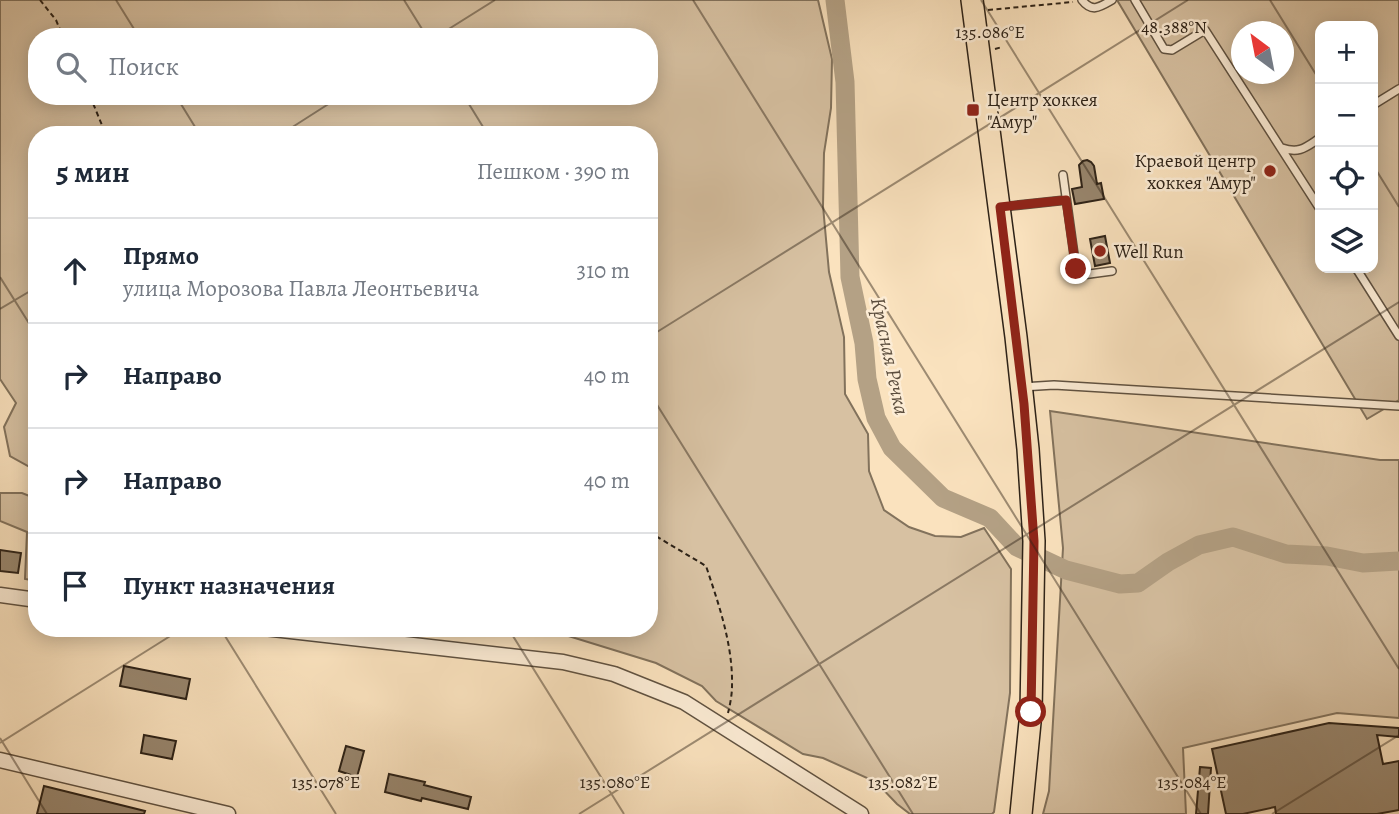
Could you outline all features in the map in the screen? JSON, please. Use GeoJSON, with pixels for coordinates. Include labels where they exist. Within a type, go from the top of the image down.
{"type":"FeatureCollection","features":[{"type":"Feature","properties":{"kind":"main road"},"geometry":{"type":"LineString","coordinates":[[972,6],[1022,387],[1034,541],[1031,712],[1021,814]]}},
{"type":"Feature","properties":{"kind":"street"},"geometry":{"type":"LineString","coordinates":[[0,595],[28,599]]}},
{"type":"Feature","properties":{"kind":"street"},"geometry":{"type":"LineString","coordinates":[[343,637],[563,662],[614,674],[684,702],[861,814]]}},
{"type":"Feature","properties":{"kind":"street"},"geometry":{"type":"LineString","coordinates":[[0,760],[229,814]]}},
{"type":"Feature","properties":{"kind":"lane"},"geometry":{"type":"LineString","coordinates":[[1083,2],[1092,9],[1098,9],[1112,0]]}},
{"type":"Feature","properties":{"kind":"lane"},"geometry":{"type":"LineString","coordinates":[[1135,0],[1164,49],[1172,50],[1205,30],[1315,201]]}},
{"type":"Feature","properties":{"kind":"lane"},"geometry":{"type":"LineString","coordinates":[[1378,102],[1399,89]]}},
{"type":"Feature","properties":{"kind":"lane"},"geometry":{"type":"LineString","coordinates":[[1282,148],[1302,150],[1315,141]]}},
{"type":"Feature","properties":{"kind":"lane"},"geometry":{"type":"LineString","coordinates":[[1063,175],[1076,269],[1082,275],[1112,271]]}},
{"type":"Feature","properties":{"kind":"lane"},"geometry":{"type":"LineString","coordinates":[[1000,207],[1066,200]]}},
{"type":"Feature","properties":{"kind":"lane"},"geometry":{"type":"LineString","coordinates":[[1359,273],[1399,336]]}},
{"type":"Feature","properties":{"kind":"lane"},"geometry":{"type":"LineString","coordinates":[[1022,387],[1054,385],[1399,406]]}},
{"type":"Feature","properties":{"kind":"path"},"geometry":{"type":"LineString","coordinates":[[40,0],[60,28]]}},
{"type":"Feature","properties":{"kind":"path"},"geometry":{"type":"LineString","coordinates":[[972,6],[1083,2]]}},
{"type":"Feature","properties":{"kind":"path"},"geometry":{"type":"LineString","coordinates":[[94,105],[102,126]]}},
{"type":"Feature","properties":{"kind":"path"},"geometry":{"type":"LineString","coordinates":[[658,537],[706,566],[728,640],[733,687],[726,728]]}},
{"type":"Feature","properties":{"kind":"shaded area"},"geometry":{"type":"Polygon","coordinates":[[[0,0],[818,0],[832,59],[831,108],[824,153],[823,206],[829,272],[844,337],[845,394],[868,434],[869,471],[884,510],[909,527],[935,536],[961,537],[984,528],[1011,569],[1010,693],[994,812],[910,814],[876,782],[823,758],[803,754],[716,701],[702,686],[656,663],[572,637],[658,637],[658,126],[28,126],[28,466],[10,456],[4,427],[16,403],[0,379],[0,0]]]}},
{"type":"Feature","properties":{"kind":"shaded area","name":"Краевой центр хоккея \"Амур\""},"geometry":{"type":"Polygon","coordinates":[[[1117,0],[1399,0],[1399,400],[1367,419],[1117,0]]]}},
{"type":"Feature","properties":{"kind":"shaded area"},"geometry":{"type":"Polygon","coordinates":[[[1050,411],[1380,460],[1399,460],[1399,718],[1337,713],[1183,748],[1186,814],[1043,814],[1049,791],[1063,548],[1050,411]]]}},
{"type":"Feature","properties":{"kind":"shaded area"},"geometry":{"type":"Polygon","coordinates":[[[0,493],[28,495],[28,580],[25,579],[27,532],[0,521],[0,493]]]}},
{"type":"Feature","properties":{"kind":"building"},"geometry":{"type":"Polygon","coordinates":[[[1087,160],[1094,166],[1097,184],[1101,183],[1104,199],[1075,204],[1072,189],[1082,187],[1079,165],[1087,160]]]}},
{"type":"Feature","properties":{"kind":"building","name":"Well Run"},"geometry":{"type":"Polygon","coordinates":[[[1105,236],[1110,263],[1095,266],[1090,239],[1105,236]]]}},
{"type":"Feature","properties":{"kind":"building"},"geometry":{"type":"Polygon","coordinates":[[[0,550],[21,553],[18,573],[0,571],[0,550]]]}},
{"type":"Feature","properties":{"kind":"building"},"geometry":{"type":"Polygon","coordinates":[[[124,666],[190,679],[186,699],[120,686],[124,666]]]}},
{"type":"Feature","properties":{"kind":"building"},"geometry":{"type":"Polygon","coordinates":[[[1329,723],[1399,728],[1399,737],[1377,735],[1383,764],[1399,761],[1399,810],[1377,814],[1276,814],[1275,807],[1243,814],[1226,814],[1212,749],[1329,723]]]}},
{"type":"Feature","properties":{"kind":"building"},"geometry":{"type":"Polygon","coordinates":[[[144,735],[176,741],[172,759],[141,753],[144,735]]]}},
{"type":"Feature","properties":{"kind":"building"},"geometry":{"type":"Polygon","coordinates":[[[346,746],[364,751],[357,777],[339,771],[346,746]]]}},
{"type":"Feature","properties":{"kind":"building"},"geometry":{"type":"Polygon","coordinates":[[[1200,767],[1211,768],[1208,814],[1196,814],[1200,767]]]}},
{"type":"Feature","properties":{"kind":"building"},"geometry":{"type":"Polygon","coordinates":[[[389,774],[471,797],[468,809],[385,792],[389,774]]]}},
{"type":"Feature","properties":{"kind":"building"},"geometry":{"type":"Polygon","coordinates":[[[44,786],[145,811],[144,814],[37,814],[44,786]]]}},
{"type":"Feature","properties":{"kind":"waterway","name":"Красная Речка"},"geometry":{"type":"LineString","coordinates":[[835,0],[845,82],[850,277],[876,418],[892,448],[943,498],[990,518],[1017,547],[1066,570],[1120,584],[1138,583],[1199,545],[1233,537],[1286,554],[1327,556],[1363,563],[1399,561]]}},
{"type":"Feature","properties":{"kind":"place","name":"Центр хоккея \"Амур\""},"geometry":{"type":"Point","coordinates":[973,110]}},
{"type":"Feature","properties":{"kind":"place","name":"Краевой центр хоккея \"Амур\""},"geometry":{"type":"Point","coordinates":[1270,171]}},
{"type":"Feature","properties":{"kind":"place","name":"Well Run"},"geometry":{"type":"Point","coordinates":[1100,251]}},
{"type":"Feature","properties":{"kind":"route"},"geometry":{"type":"LineString","coordinates":[[1031,712],[1034,541],[1024,404],[1000,207],[1066,200],[1076,269]]}}]}
